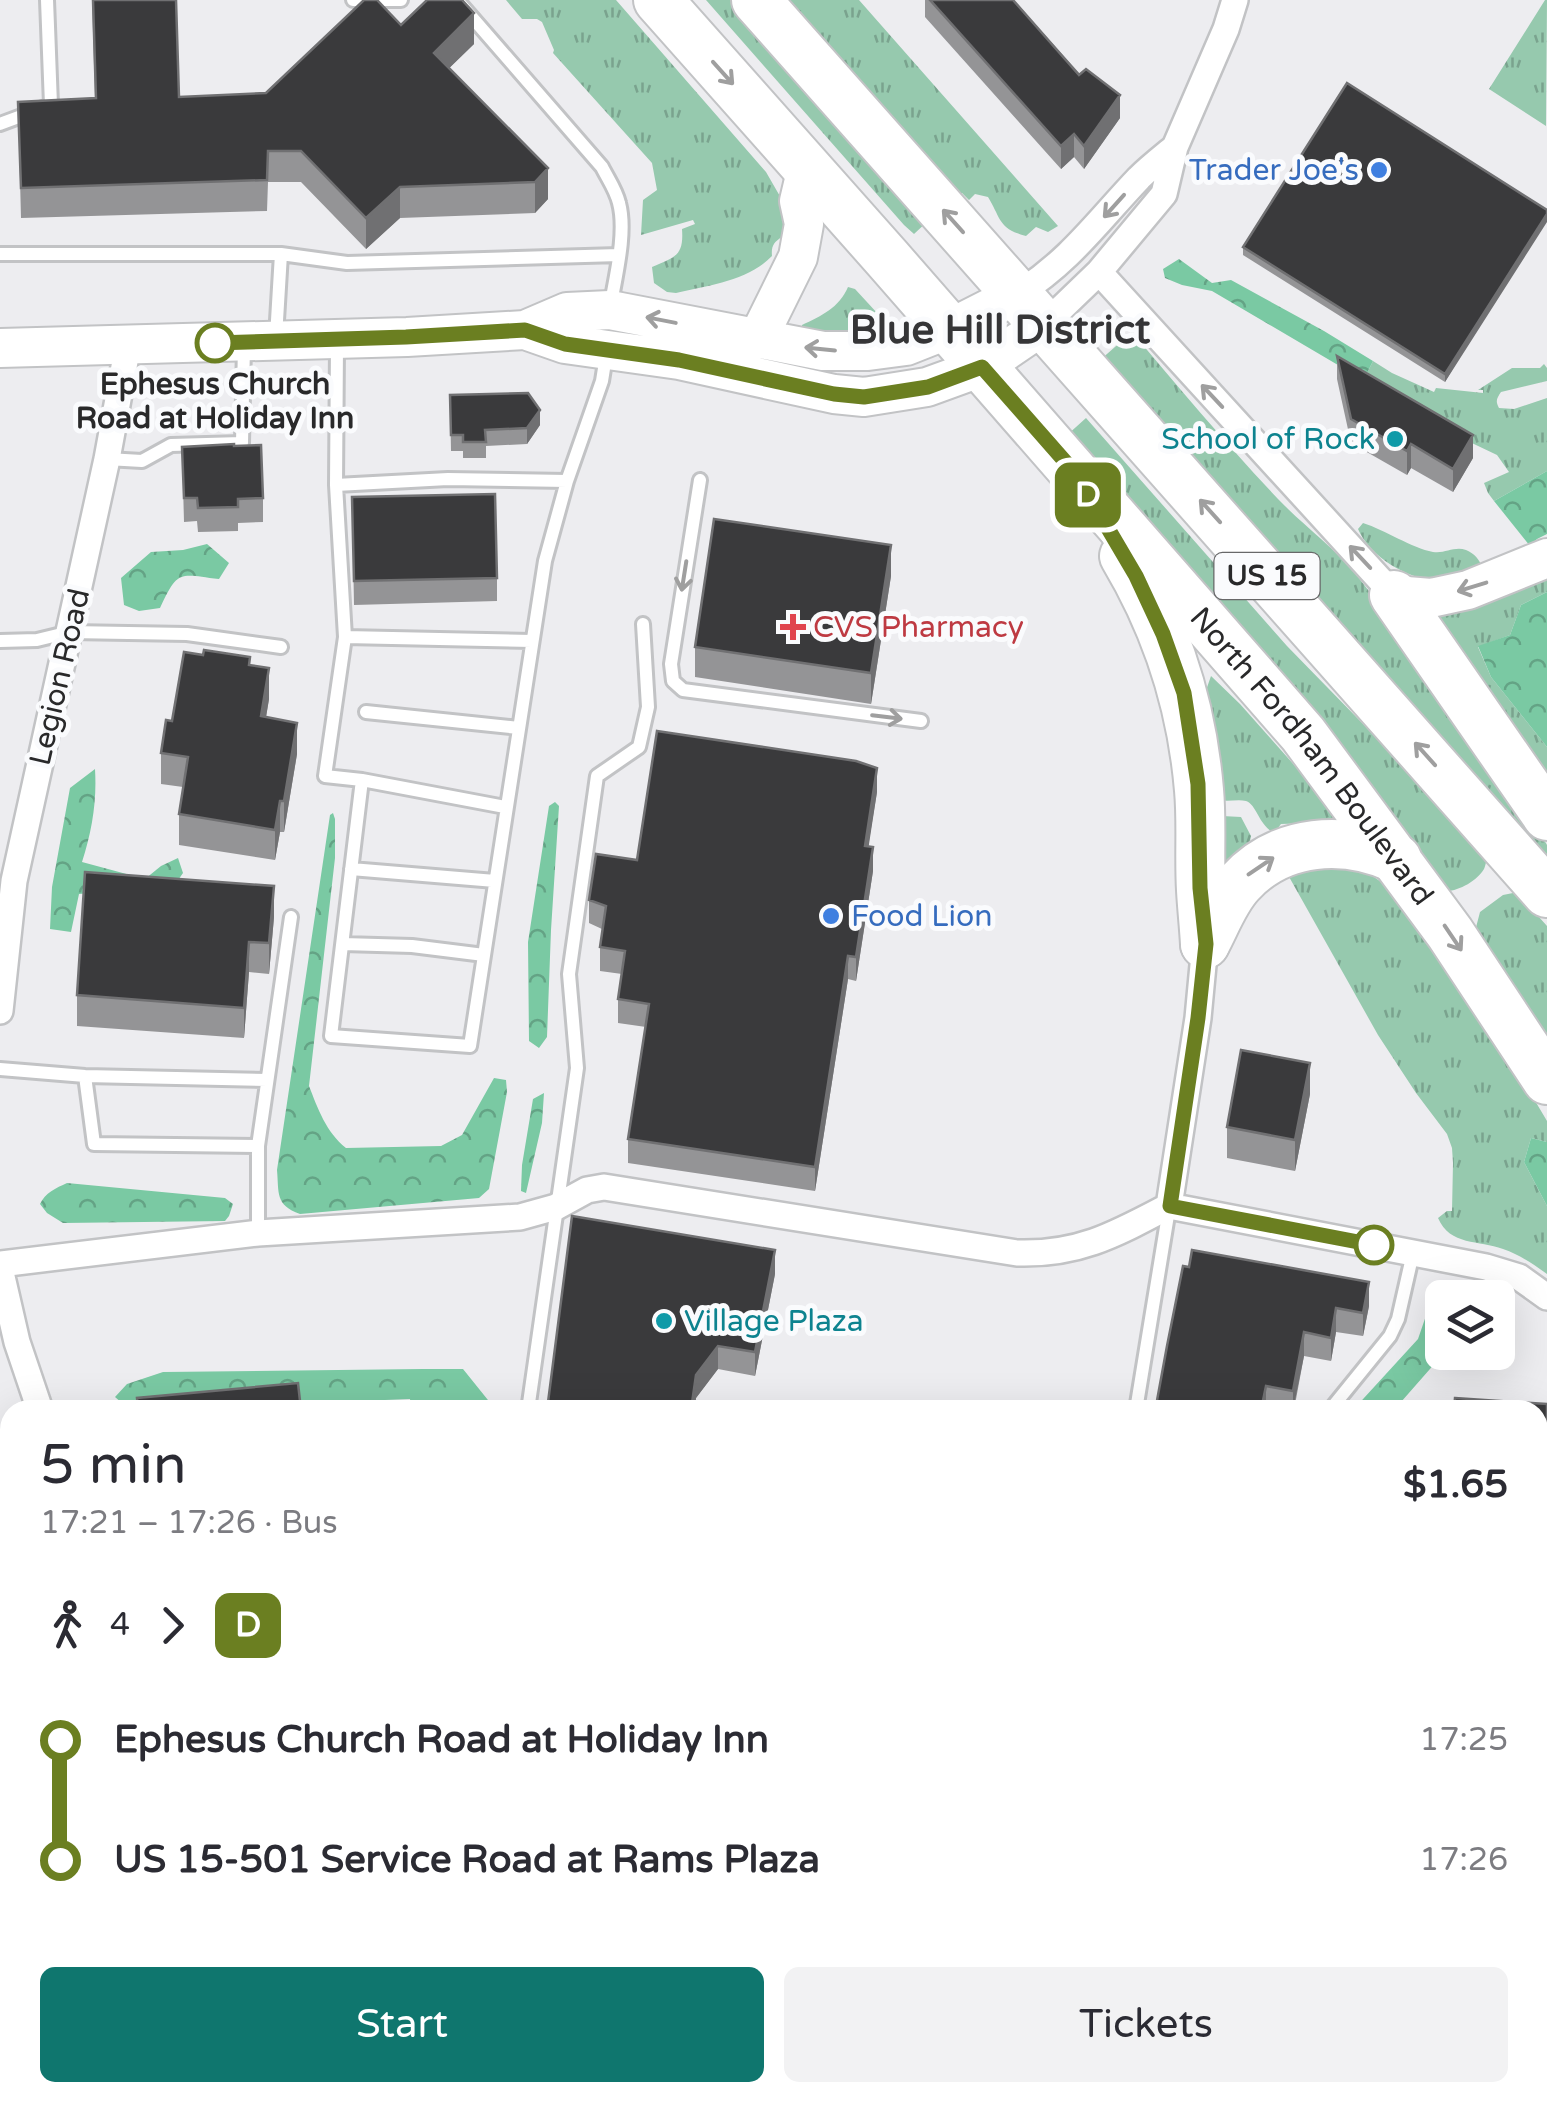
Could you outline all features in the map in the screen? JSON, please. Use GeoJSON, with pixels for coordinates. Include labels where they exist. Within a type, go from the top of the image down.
{"type":"FeatureCollection","features":[{"type":"Feature","properties":{"kind":"highway","name":"North Fordham Boulevard"},"geometry":{"type":"LineString","coordinates":[[658,0],[1303,734],[1450,933],[1547,1080]]}},
{"type":"Feature","properties":{"kind":"highway","name":"US 15"},"geometry":{"type":"LineString","coordinates":[[756,0],[1547,893]]}},
{"type":"Feature","properties":{"kind":"highway"},"geometry":{"type":"LineString","coordinates":[[1076,474],[1136,576],[1184,693],[1198,784],[1200,888],[1206,944]]}},
{"type":"Feature","properties":{"kind":"highway"},"geometry":{"type":"LineString","coordinates":[[1394,595],[1547,816]]}},
{"type":"Feature","properties":{"kind":"highway"},"geometry":{"type":"LineString","coordinates":[[1206,944],[1239,883],[1280,855],[1313,844],[1336,843],[1364,846],[1397,859]]}},
{"type":"Feature","properties":{"kind":"street"},"geometry":{"type":"LineString","coordinates":[[0,348],[525,330],[567,312],[610,310],[823,351],[906,346],[949,329],[1031,309],[1098,272],[1164,194],[1175,147],[1226,30],[1234,0]]}},
{"type":"Feature","properties":{"kind":"street"},"geometry":{"type":"LineString","coordinates":[[525,330],[565,344],[679,360],[834,394],[864,397],[928,387],[982,367],[1031,309],[1046,276],[1142,175],[1175,147]]}},
{"type":"Feature","properties":{"kind":"street"},"geometry":{"type":"LineString","coordinates":[[757,340],[798,257],[804,224],[799,200],[807,167]]}},
{"type":"Feature","properties":{"kind":"street"},"geometry":{"type":"LineString","coordinates":[[1098,272],[1394,595],[1430,598],[1468,590],[1547,558]]}},
{"type":"Feature","properties":{"kind":"street","name":"Legion Road"},"geometry":{"type":"LineString","coordinates":[[0,1011],[14,882],[107,460],[128,345]]}},
{"type":"Feature","properties":{"kind":"street"},"geometry":{"type":"LineString","coordinates":[[1170,1206],[1206,944]]}},
{"type":"Feature","properties":{"kind":"street"},"geometry":{"type":"LineString","coordinates":[[37,1400],[17,1342],[0,1266],[258,1234],[520,1216],[556,1207],[587,1190],[604,1187],[978,1247],[1047,1254],[1115,1234],[1170,1206],[1504,1271],[1547,1296]]}},
{"type":"Feature","properties":{"kind":"lane"},"geometry":{"type":"LineString","coordinates":[[0,124],[52,105],[47,0]]}},
{"type":"Feature","properties":{"kind":"lane"},"geometry":{"type":"LineString","coordinates":[[353,0],[401,0]]}},
{"type":"Feature","properties":{"kind":"lane"},"geometry":{"type":"LineString","coordinates":[[457,0],[602,167],[620,206],[622,223],[610,310]]}},
{"type":"Feature","properties":{"kind":"lane"},"geometry":{"type":"LineString","coordinates":[[0,254],[282,254],[347,262],[619,255]]}},
{"type":"Feature","properties":{"kind":"lane"},"geometry":{"type":"LineString","coordinates":[[107,460],[142,461],[171,444],[242,443],[260,342],[282,254]]}},
{"type":"Feature","properties":{"kind":"lane"},"geometry":{"type":"LineString","coordinates":[[337,338],[336,485],[345,637],[325,776],[505,807]]}},
{"type":"Feature","properties":{"kind":"lane"},"geometry":{"type":"LineString","coordinates":[[362,780],[332,1036],[470,1046],[544,561],[602,381],[608,349]]}},
{"type":"Feature","properties":{"kind":"lane"},"geometry":{"type":"LineString","coordinates":[[336,485],[448,479],[568,481]]}},
{"type":"Feature","properties":{"kind":"lane"},"geometry":{"type":"LineString","coordinates":[[700,480],[670,664],[673,681],[683,690],[921,722]]}},
{"type":"Feature","properties":{"kind":"lane"},"geometry":{"type":"LineString","coordinates":[[529,1400],[577,1068],[569,974],[598,776],[639,747],[648,707],[644,624]]}},
{"type":"Feature","properties":{"kind":"lane"},"geometry":{"type":"LineString","coordinates":[[0,641],[37,640],[70,632],[187,634],[281,647]]}},
{"type":"Feature","properties":{"kind":"lane"},"geometry":{"type":"LineString","coordinates":[[345,637],[532,641]]}},
{"type":"Feature","properties":{"kind":"lane"},"geometry":{"type":"LineString","coordinates":[[366,712],[519,728]]}},
{"type":"Feature","properties":{"kind":"lane"},"geometry":{"type":"LineString","coordinates":[[351,870],[496,881]]}},
{"type":"Feature","properties":{"kind":"lane"},"geometry":{"type":"LineString","coordinates":[[258,1234],[258,1146],[291,917]]}},
{"type":"Feature","properties":{"kind":"lane"},"geometry":{"type":"LineString","coordinates":[[342,944],[412,946],[484,955]]}},
{"type":"Feature","properties":{"kind":"lane"},"geometry":{"type":"LineString","coordinates":[[0,1068],[85,1076],[268,1080]]}},
{"type":"Feature","properties":{"kind":"lane"},"geometry":{"type":"LineString","coordinates":[[85,1076],[94,1144],[258,1146]]}},
{"type":"Feature","properties":{"kind":"lane"},"geometry":{"type":"LineString","coordinates":[[1138,1400],[1170,1206]]}},
{"type":"Feature","properties":{"kind":"lane"},"geometry":{"type":"LineString","coordinates":[[1338,1400],[1390,1336],[1398,1319],[1413,1252]]}},
{"type":"Feature","properties":{"kind":"green space"},"geometry":{"type":"Polygon","coordinates":[[[506,0],[616,0],[766,172],[785,205],[789,239],[782,237],[777,241],[772,256],[752,271],[727,281],[676,293],[654,283],[652,267],[676,254],[682,229],[695,224],[693,220],[641,235],[643,200],[657,190],[652,163],[553,53],[542,22],[522,19],[506,0]]]}},
{"type":"Feature","properties":{"kind":"green space"},"geometry":{"type":"Polygon","coordinates":[[[706,0],[737,0],[929,220],[914,234],[904,225],[706,0]]]}},
{"type":"Feature","properties":{"kind":"green space"},"geometry":{"type":"Polygon","coordinates":[[[784,0],[859,0],[1058,226],[1048,232],[1036,227],[1026,236],[1001,222],[988,197],[975,194],[969,200],[960,194],[784,0]]]}},
{"type":"Feature","properties":{"kind":"green space"},"geometry":{"type":"Polygon","coordinates":[[[1547,0],[1546,126],[1489,89],[1547,0]]]}},
{"type":"Feature","properties":{"kind":"green space"},"geometry":{"type":"Polygon","coordinates":[[[1179,259],[1212,283],[1231,280],[1324,331],[1373,361],[1367,373],[1360,378],[1212,291],[1165,278],[1163,269],[1179,259]]]}},
{"type":"Feature","properties":{"kind":"green space"},"geometry":{"type":"Polygon","coordinates":[[[848,287],[855,289],[890,331],[840,336],[802,329],[802,325],[834,306],[848,287]]]}},
{"type":"Feature","properties":{"kind":"green space"},"geometry":{"type":"Polygon","coordinates":[[[1132,332],[1259,479],[1355,573],[1488,746],[1547,845],[1547,856],[1500,814],[1099,361],[1132,332]]]}},
{"type":"Feature","properties":{"kind":"green space"},"geometry":{"type":"Polygon","coordinates":[[[1373,361],[1434,392],[1436,388],[1483,393],[1478,390],[1512,368],[1540,368],[1544,364],[1547,381],[1501,392],[1497,401],[1499,408],[1514,409],[1547,398],[1547,471],[1494,501],[1484,483],[1509,472],[1497,455],[1350,385],[1367,373],[1373,361]]]}},
{"type":"Feature","properties":{"kind":"green space"},"geometry":{"type":"Polygon","coordinates":[[[1086,418],[1287,646],[1488,852],[1477,877],[1447,891],[1066,436],[1086,418]]]}},
{"type":"Feature","properties":{"kind":"green space"},"geometry":{"type":"Polygon","coordinates":[[[1547,471],[1547,534],[1530,546],[1494,501],[1547,471]]]}},
{"type":"Feature","properties":{"kind":"green space"},"geometry":{"type":"Polygon","coordinates":[[[1363,523],[1425,550],[1466,550],[1482,567],[1452,579],[1411,575],[1374,551],[1358,529],[1363,523]]]}},
{"type":"Feature","properties":{"kind":"green space"},"geometry":{"type":"Polygon","coordinates":[[[207,544],[229,563],[219,579],[181,577],[171,586],[160,608],[139,611],[124,605],[121,578],[151,552],[207,544]]]}},
{"type":"Feature","properties":{"kind":"green space"},"geometry":{"type":"Polygon","coordinates":[[[1547,574],[1547,592],[1521,605],[1510,635],[1478,647],[1491,677],[1547,747],[1547,795],[1425,619],[1547,574]]]}},
{"type":"Feature","properties":{"kind":"green space"},"geometry":{"type":"Polygon","coordinates":[[[1547,592],[1547,747],[1491,677],[1478,646],[1510,635],[1521,605],[1547,592]]]}},
{"type":"Feature","properties":{"kind":"green space"},"geometry":{"type":"Polygon","coordinates":[[[1211,676],[1335,811],[1339,818],[1336,822],[1281,824],[1274,833],[1250,803],[1220,800],[1204,696],[1211,676]]]}},
{"type":"Feature","properties":{"kind":"green space"},"geometry":{"type":"Polygon","coordinates":[[[95,769],[93,816],[82,862],[145,879],[178,858],[183,873],[174,886],[79,894],[71,932],[50,929],[52,887],[70,788],[95,769]]]}},
{"type":"Feature","properties":{"kind":"green space"},"geometry":{"type":"Polygon","coordinates":[[[555,802],[559,806],[547,1037],[539,1048],[529,1041],[528,942],[549,806],[555,802]]]}},
{"type":"Feature","properties":{"kind":"green space"},"geometry":{"type":"Polygon","coordinates":[[[333,813],[335,858],[309,1086],[319,1112],[346,1148],[441,1146],[462,1135],[494,1078],[506,1080],[489,1189],[479,1198],[300,1214],[286,1207],[280,1197],[277,1170],[333,813]]]}},
{"type":"Feature","properties":{"kind":"green space"},"geometry":{"type":"Polygon","coordinates":[[[1222,816],[1241,817],[1251,836],[1249,846],[1226,864],[1222,864],[1222,816]]]}},
{"type":"Feature","properties":{"kind":"green space"},"geometry":{"type":"Polygon","coordinates":[[[1307,864],[1363,869],[1388,887],[1489,1023],[1547,1121],[1547,1142],[1531,1138],[1524,1162],[1547,1206],[1547,1274],[1515,1254],[1458,1238],[1443,1227],[1438,1218],[1452,1211],[1453,1163],[1447,1134],[1378,1035],[1288,875],[1307,864]]]}},
{"type":"Feature","properties":{"kind":"green space"},"geometry":{"type":"Polygon","coordinates":[[[1513,893],[1547,926],[1547,1053],[1473,939],[1480,912],[1503,895],[1513,893]]]}},
{"type":"Feature","properties":{"kind":"green space"},"geometry":{"type":"Polygon","coordinates":[[[544,1093],[542,1123],[526,1193],[521,1191],[522,1165],[533,1099],[544,1093]]]}},
{"type":"Feature","properties":{"kind":"green space"},"geometry":{"type":"Polygon","coordinates":[[[1531,1138],[1547,1142],[1547,1206],[1524,1162],[1531,1138]]]}},
{"type":"Feature","properties":{"kind":"green space"},"geometry":{"type":"Polygon","coordinates":[[[67,1183],[225,1198],[233,1204],[225,1221],[63,1223],[40,1204],[67,1183]]]}},
{"type":"Feature","properties":{"kind":"green space"},"geometry":{"type":"Polygon","coordinates":[[[1425,1319],[1425,1370],[1429,1370],[1403,1400],[1362,1400],[1418,1339],[1425,1319]]]}},
{"type":"Feature","properties":{"kind":"green space"},"geometry":{"type":"Polygon","coordinates":[[[463,1369],[488,1400],[115,1397],[127,1384],[163,1372],[463,1369]]]}},
{"type":"Feature","properties":{"kind":"building"},"geometry":{"type":"Polygon","coordinates":[[[93,0],[176,0],[179,97],[266,93],[364,0],[377,0],[401,25],[427,0],[462,0],[474,13],[434,53],[548,168],[535,182],[400,187],[366,218],[301,151],[268,151],[267,180],[21,188],[18,102],[96,98],[93,0]]]}},
{"type":"Feature","properties":{"kind":"building"},"geometry":{"type":"Polygon","coordinates":[[[930,0],[1013,0],[1079,75],[1086,69],[1120,95],[1084,146],[1074,134],[1061,146],[930,0]]]}},
{"type":"Feature","properties":{"kind":"building"},"geometry":{"type":"Polygon","coordinates":[[[1347,83],[1547,210],[1445,374],[1243,247],[1347,83]]]}},
{"type":"Feature","properties":{"kind":"building"},"geometry":{"type":"Polygon","coordinates":[[[1337,356],[1473,435],[1453,469],[1411,444],[1407,451],[1351,419],[1337,356]]]}},
{"type":"Feature","properties":{"kind":"building"},"geometry":{"type":"Polygon","coordinates":[[[528,393],[540,410],[527,428],[485,430],[486,442],[463,442],[463,435],[451,435],[450,395],[528,393]]]}},
{"type":"Feature","properties":{"kind":"building"},"geometry":{"type":"Polygon","coordinates":[[[261,445],[263,498],[238,499],[238,507],[198,508],[197,498],[184,498],[182,447],[261,445]]]}},
{"type":"Feature","properties":{"kind":"building"},"geometry":{"type":"Polygon","coordinates":[[[495,494],[497,578],[354,581],[352,497],[495,494]]]}},
{"type":"Feature","properties":{"kind":"building","name":"CVS Pharmacy"},"geometry":{"type":"Polygon","coordinates":[[[714,519],[891,545],[871,673],[695,647],[714,519]]]}},
{"type":"Feature","properties":{"kind":"building"},"geometry":{"type":"Polygon","coordinates":[[[204,650],[250,657],[249,665],[269,668],[261,716],[297,723],[275,830],[179,814],[188,757],[161,753],[166,720],[172,721],[184,652],[203,655],[204,650]]]}},
{"type":"Feature","properties":{"kind":"building"},"geometry":{"type":"Polygon","coordinates":[[[657,731],[856,761],[877,768],[865,846],[873,847],[856,957],[848,956],[815,1167],[628,1139],[649,1004],[618,999],[625,951],[600,947],[606,906],[589,900],[596,854],[637,860],[657,731]]]}},
{"type":"Feature","properties":{"kind":"building"},"geometry":{"type":"Polygon","coordinates":[[[85,872],[274,886],[269,943],[249,942],[244,1008],[77,995],[85,872]]]}},
{"type":"Feature","properties":{"kind":"building"},"geometry":{"type":"Polygon","coordinates":[[[1241,1050],[1310,1063],[1295,1140],[1227,1127],[1241,1050]]]}},
{"type":"Feature","properties":{"kind":"building","name":"Village Plaza"},"geometry":{"type":"Polygon","coordinates":[[[572,1216],[775,1250],[755,1352],[718,1346],[696,1375],[692,1400],[548,1400],[572,1216]]]}},
{"type":"Feature","properties":{"kind":"building"},"geometry":{"type":"Polygon","coordinates":[[[1192,1250],[1369,1282],[1363,1313],[1336,1308],[1331,1338],[1304,1332],[1293,1391],[1266,1386],[1263,1400],[1157,1400],[1183,1266],[1189,1267],[1192,1250]]]}},
{"type":"Feature","properties":{"kind":"building"},"geometry":{"type":"Polygon","coordinates":[[[298,1383],[300,1400],[137,1400],[298,1383]]]}},
{"type":"Feature","properties":{"kind":"bus line","name":"D"},"geometry":{"type":"LineString","coordinates":[[215,343],[525,330],[565,344],[679,360],[864,397],[928,387],[982,367],[1076,474],[1136,576],[1184,693],[1198,784],[1200,888],[1206,944],[1170,1206],[1374,1245]]}},
{"type":"Feature","properties":{"kind":"place","name":"Trader Joe's"},"geometry":{"type":"Point","coordinates":[1379,170]}},
{"type":"Feature","properties":{"kind":"place","name":"Ephesus Church Road at Holiday Inn"},"geometry":{"type":"Point","coordinates":[215,343]}},
{"type":"Feature","properties":{"kind":"place","name":"School of Rock"},"geometry":{"type":"Point","coordinates":[1395,439]}},
{"type":"Feature","properties":{"kind":"place","name":"CVS Pharmacy"},"geometry":{"type":"Point","coordinates":[793,627]}},
{"type":"Feature","properties":{"kind":"place","name":"Food Lion"},"geometry":{"type":"Point","coordinates":[831,916]}},
{"type":"Feature","properties":{"kind":"place","name":"Village Plaza"},"geometry":{"type":"Point","coordinates":[664,1321]}},
{"type":"Feature","properties":{"kind":"district","name":"Blue Hill District"},"geometry":{"type":"Point","coordinates":[1000,330]}}]}
